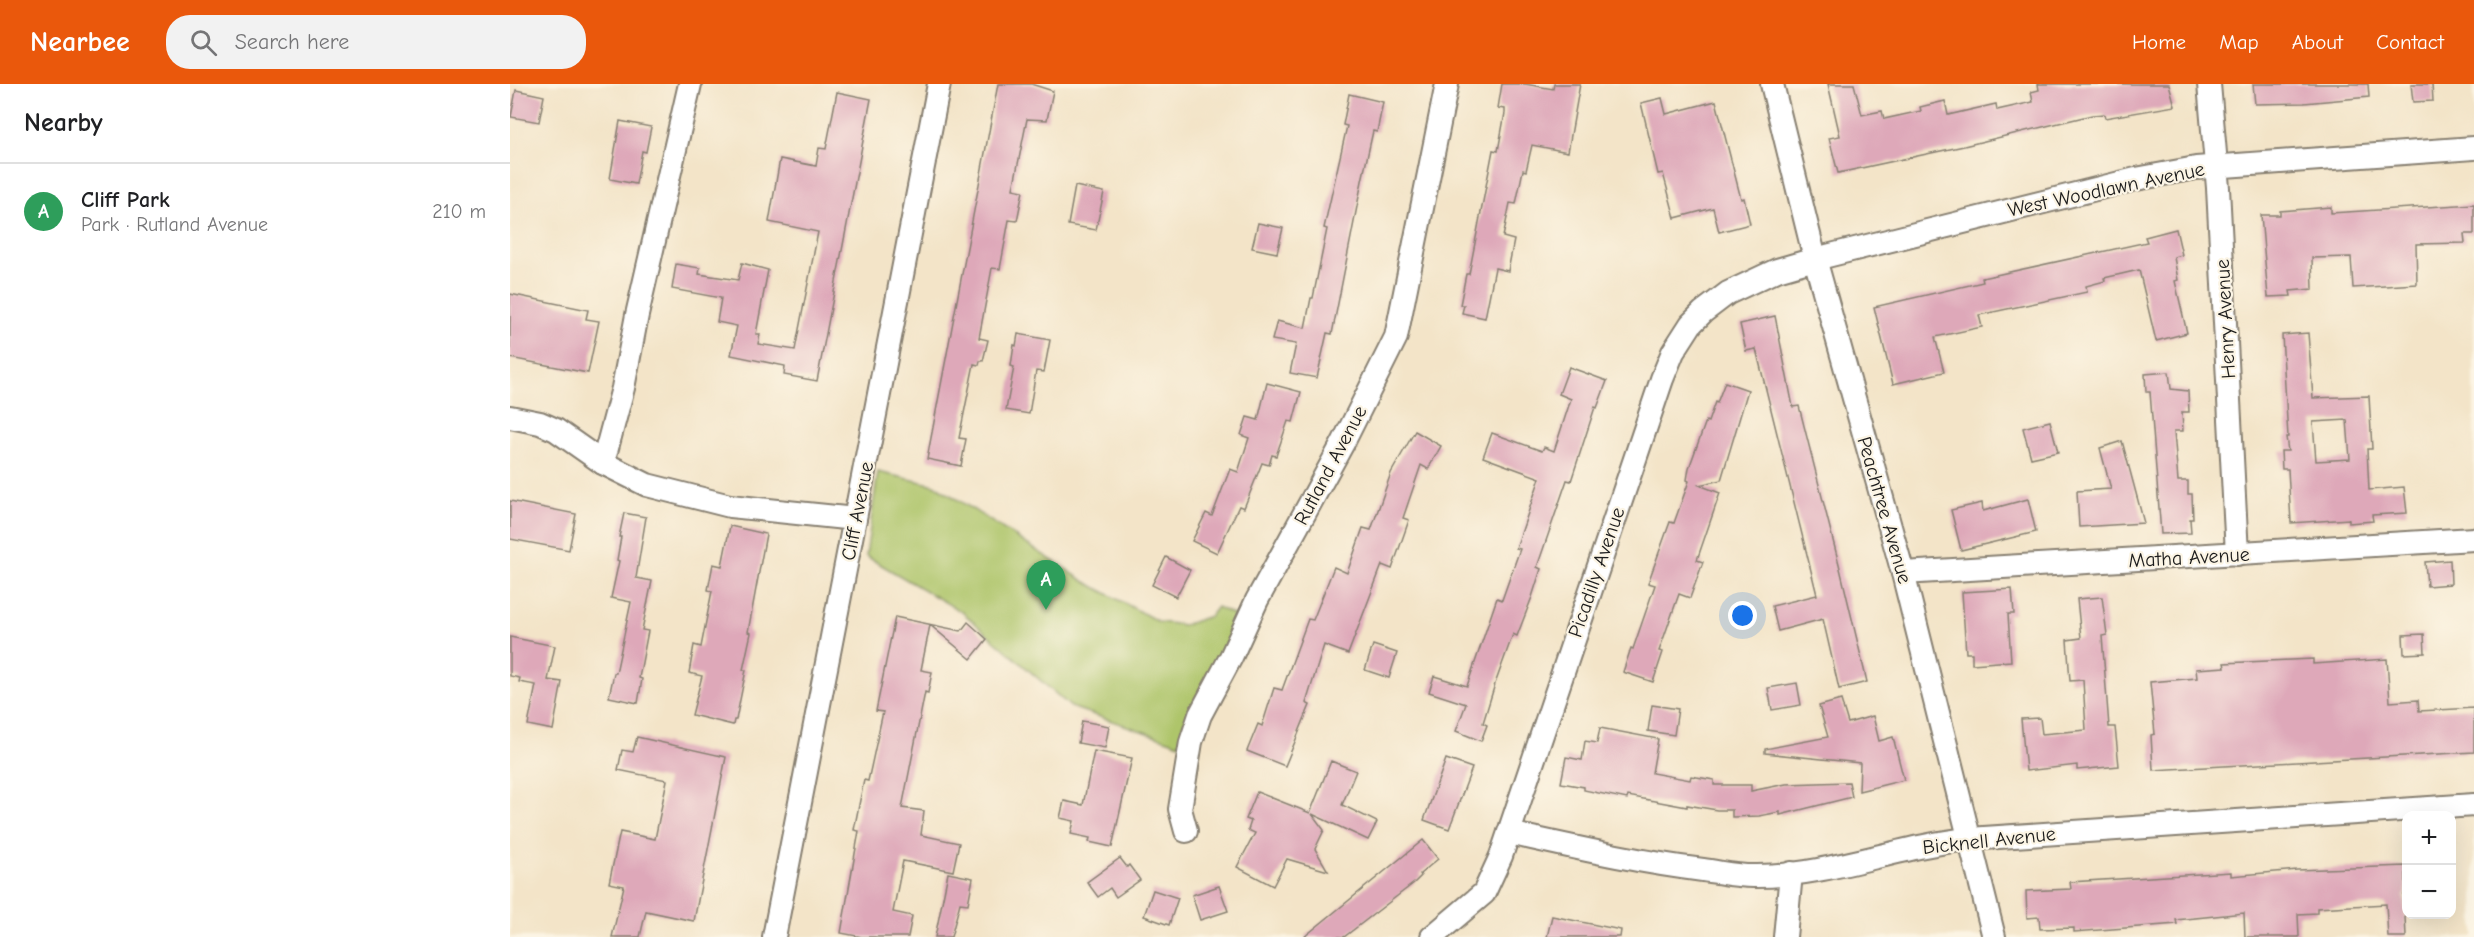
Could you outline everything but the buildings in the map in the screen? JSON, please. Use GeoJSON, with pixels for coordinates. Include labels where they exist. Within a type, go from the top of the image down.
{"type":"FeatureCollection","features":[{"type":"Feature","properties":{"kind":"street"},"geometry":{"type":"LineString","coordinates":[[603,463],[623,388],[637,315],[690,84]]}},
{"type":"Feature","properties":{"kind":"street","name":"Cliff Avenue"},"geometry":{"type":"LineString","coordinates":[[774,937],[939,84]]}},
{"type":"Feature","properties":{"kind":"street","name":"Rutland Avenue"},"geometry":{"type":"LineString","coordinates":[[1186,831],[1180,809],[1191,742],[1200,715],[1231,657],[1257,600],[1343,443],[1396,337],[1447,84]]}},
{"type":"Feature","properties":{"kind":"street","name":"Peachtree Avenue"},"geometry":{"type":"LineString","coordinates":[[1772,84],[1815,260],[1904,573],[1994,937]]}},
{"type":"Feature","properties":{"kind":"street","name":"Henry Avenue"},"geometry":{"type":"LineString","coordinates":[[2209,84],[2216,166],[2237,554]]}},
{"type":"Feature","properties":{"kind":"street","name":"West Woodlawn Avenue"},"geometry":{"type":"LineString","coordinates":[[1815,260],[2136,179],[2216,166],[2474,148]]}},
{"type":"Feature","properties":{"kind":"street","name":"Picadilly Avenue"},"geometry":{"type":"LineString","coordinates":[[1431,937],[1484,893],[1509,833],[1654,402],[1674,352],[1690,324],[1728,293],[1777,270],[1815,260]]}},
{"type":"Feature","properties":{"kind":"street"},"geometry":{"type":"LineString","coordinates":[[510,417],[540,423],[556,430],[603,463],[647,485],[730,506],[855,519]]}},
{"type":"Feature","properties":{"kind":"street","name":"Matha Avenue"},"geometry":{"type":"LineString","coordinates":[[1904,573],[2474,539]]}},
{"type":"Feature","properties":{"kind":"street","name":"Bicknell Avenue"},"geometry":{"type":"LineString","coordinates":[[1509,833],[1585,850],[1686,868],[1756,876],[1791,873],[1934,843],[1969,839],[2474,805]]}},
{"type":"Feature","properties":{"kind":"street"},"geometry":{"type":"LineString","coordinates":[[1785,937],[1791,873]]}},
{"type":"Feature","properties":{"kind":"green space"},"geometry":{"type":"Polygon","coordinates":[[[878,472],[935,485],[1084,581],[1159,622],[1184,625],[1210,616],[1217,607],[1240,618],[1185,720],[1180,744],[1071,707],[962,612],[866,556],[878,472]]]}},
{"type":"Feature","properties":{"kind":"place","name":"Cliff Park"},"geometry":{"type":"Point","coordinates":[1046,610]}}]}
